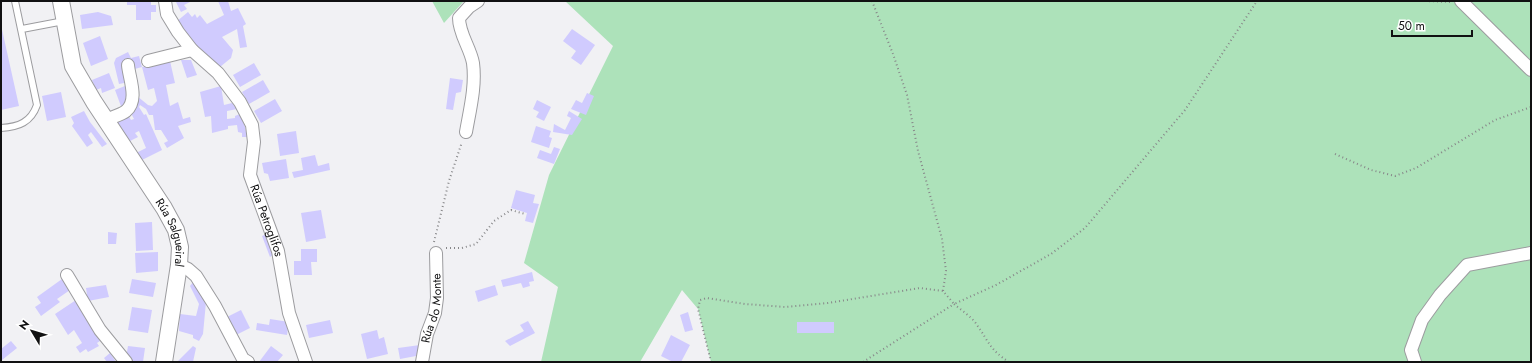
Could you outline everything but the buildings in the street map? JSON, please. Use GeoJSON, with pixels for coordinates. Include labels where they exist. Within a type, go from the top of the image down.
{"type":"FeatureCollection","features":[{"type":"Feature","properties":{"kind":"street","name":"Rúa Salgueiral"},"geometry":{"type":"LineString","coordinates":[[61,1],[72,66],[164,208],[176,230],[180,247],[179,265],[164,362]]}},
{"type":"Feature","properties":{"kind":"street","name":"Rúa Petroglifos"},"geometry":{"type":"LineString","coordinates":[[165,1],[167,14],[178,32],[192,50],[218,73],[240,102],[252,124],[254,142],[250,175],[278,251],[289,313],[306,362]]}},
{"type":"Feature","properties":{"kind":"street"},"geometry":{"type":"LineString","coordinates":[[466,132],[474,80],[472,61],[459,25],[459,18],[469,7],[478,1]]}},
{"type":"Feature","properties":{"kind":"street"},"geometry":{"type":"LineString","coordinates":[[1461,1],[1531,70]]}},
{"type":"Feature","properties":{"kind":"street"},"geometry":{"type":"LineString","coordinates":[[148,60],[192,50]]}},
{"type":"Feature","properties":{"kind":"street"},"geometry":{"type":"LineString","coordinates":[[106,120],[126,111],[130,107],[133,96],[128,65]]}},
{"type":"Feature","properties":{"kind":"street","name":"Rúa do Monte"},"geometry":{"type":"LineString","coordinates":[[422,362],[438,298],[436,253]]}},
{"type":"Feature","properties":{"kind":"street"},"geometry":{"type":"LineString","coordinates":[[1415,362],[1411,350],[1422,320],[1440,296],[1467,265],[1531,253]]}},
{"type":"Feature","properties":{"kind":"street"},"geometry":{"type":"LineString","coordinates":[[179,265],[188,269],[196,276],[215,306],[243,359],[248,362]]}},
{"type":"Feature","properties":{"kind":"street"},"geometry":{"type":"LineString","coordinates":[[66,275],[100,330],[126,362]]}},
{"type":"Feature","properties":{"kind":"lane"},"geometry":{"type":"LineString","coordinates":[[1,128],[21,125],[34,114],[37,105],[15,1]]}},
{"type":"Feature","properties":{"kind":"lane"},"geometry":{"type":"LineString","coordinates":[[22,29],[64,21]]}},
{"type":"Feature","properties":{"kind":"path"},"geometry":{"type":"LineString","coordinates":[[872,1],[894,54],[907,95],[918,151],[942,239],[946,271],[943,291]]}},
{"type":"Feature","properties":{"kind":"path"},"geometry":{"type":"LineString","coordinates":[[863,362],[954,304],[996,285],[1051,254],[1085,228],[1185,110],[1257,1]]}},
{"type":"Feature","properties":{"kind":"path"},"geometry":{"type":"LineString","coordinates":[[1425,1],[1461,1]]}},
{"type":"Feature","properties":{"kind":"path"},"geometry":{"type":"LineString","coordinates":[[1335,154],[1371,170],[1395,176],[1416,168],[1495,120],[1531,107]]}},
{"type":"Feature","properties":{"kind":"path"},"geometry":{"type":"LineString","coordinates":[[466,132],[448,181],[433,250],[436,253],[445,248],[462,248],[476,244],[494,221],[511,210],[524,214]]}},
{"type":"Feature","properties":{"kind":"path"},"geometry":{"type":"LineString","coordinates":[[711,362],[698,309],[700,300],[707,298],[745,304],[785,307],[828,303],[920,288],[943,291],[954,304],[976,323],[987,343],[999,356],[1009,362]]}},
{"type":"Feature","properties":{"kind":"green space"},"geometry":{"type":"Polygon","coordinates":[[[432,1],[464,1],[444,23],[432,1]]]}},
{"type":"Feature","properties":{"kind":"green space"},"geometry":{"type":"Polygon","coordinates":[[[565,1],[1531,1],[1531,362],[711,362],[698,309],[682,290],[640,362],[541,362],[558,287],[524,263],[549,175],[613,46],[565,1]]]}}]}
